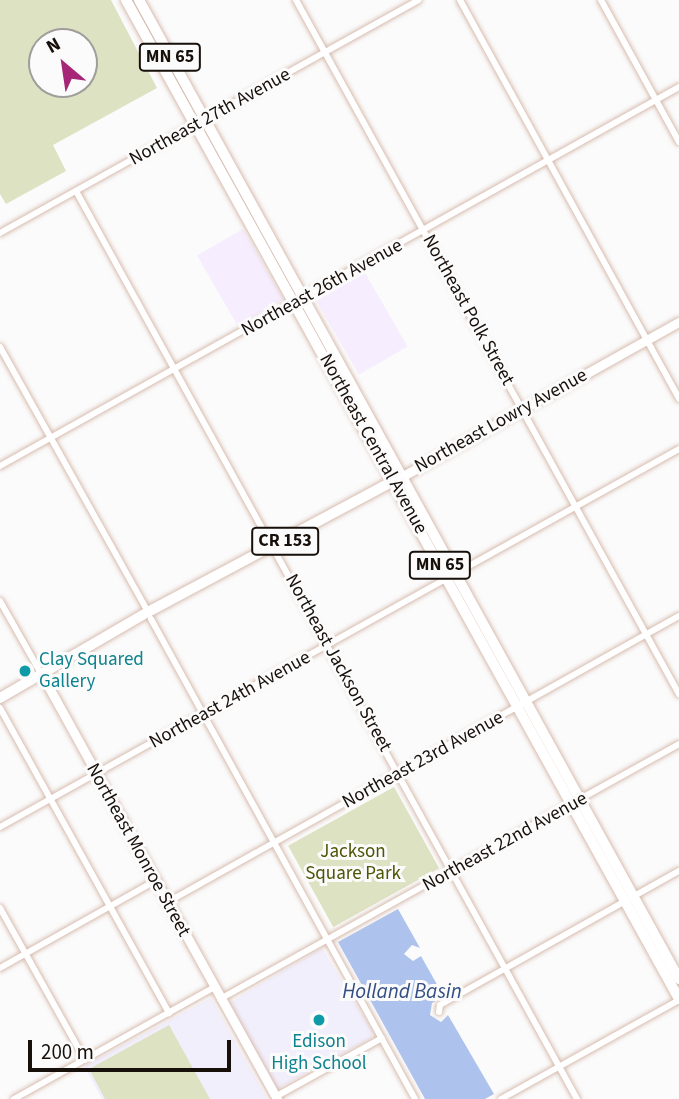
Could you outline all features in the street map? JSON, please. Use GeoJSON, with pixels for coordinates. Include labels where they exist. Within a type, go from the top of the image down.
{"type":"FeatureCollection","features":[{"type":"Feature","properties":{"kind":"main road","name":"Northeast Central Avenue"},"geometry":{"type":"LineString","coordinates":[[126,0],[195,125],[299,300]]}},
{"type":"Feature","properties":{"kind":"main road","name":"Northeast Central Avenue"},"geometry":{"type":"LineString","coordinates":[[139,0],[299,300],[453,575],[629,899],[679,999]]}},
{"type":"Feature","properties":{"kind":"main road","name":"Northeast Lowry Avenue"},"geometry":{"type":"LineString","coordinates":[[0,698],[398,479]]}},
{"type":"Feature","properties":{"kind":"main road","name":"Northeast Central Avenue"},"geometry":{"type":"LineString","coordinates":[[629,899],[679,979]]}},
{"type":"Feature","properties":{"kind":"street","name":"Northeast Polk Street"},"geometry":{"type":"LineString","coordinates":[[296,0],[679,694]]}},
{"type":"Feature","properties":{"kind":"street","name":"Northeast 27th Avenue"},"geometry":{"type":"LineString","coordinates":[[0,233],[419,0]]}},
{"type":"Feature","properties":{"kind":"street"},"geometry":{"type":"LineString","coordinates":[[460,0],[679,399]]}},
{"type":"Feature","properties":{"kind":"street"},"geometry":{"type":"LineString","coordinates":[[601,0],[679,142]]}},
{"type":"Feature","properties":{"kind":"street","name":"Northeast 26th Avenue"},"geometry":{"type":"LineString","coordinates":[[0,466],[679,87]]}},
{"type":"Feature","properties":{"kind":"street","name":"Northeast Jackson Street"},"geometry":{"type":"LineString","coordinates":[[76,191],[177,369],[577,1099]]}},
{"type":"Feature","properties":{"kind":"street","name":"Northeast Lowry Avenue"},"geometry":{"type":"LineString","coordinates":[[398,479],[679,322]]}},
{"type":"Feature","properties":{"kind":"street"},"geometry":{"type":"LineString","coordinates":[[0,347],[415,1099]]}},
{"type":"Feature","properties":{"kind":"street","name":"Northeast 24th Avenue"},"geometry":{"type":"LineString","coordinates":[[0,827],[679,449]]}},
{"type":"Feature","properties":{"kind":"street","name":"Northeast Monroe Street"},"geometry":{"type":"LineString","coordinates":[[0,601],[276,1098]]}},
{"type":"Feature","properties":{"kind":"street","name":"Northeast 23rd Avenue"},"geometry":{"type":"LineString","coordinates":[[166,902],[679,617]]}},
{"type":"Feature","properties":{"kind":"street"},"geometry":{"type":"LineString","coordinates":[[0,708],[169,1013]]}},
{"type":"Feature","properties":{"kind":"street","name":"Northeast 22nd Avenue"},"geometry":{"type":"LineString","coordinates":[[220,999],[679,744]]}},
{"type":"Feature","properties":{"kind":"street"},"geometry":{"type":"LineString","coordinates":[[439,1012],[440,1005],[679,871]]}},
{"type":"Feature","properties":{"kind":"street"},"geometry":{"type":"LineString","coordinates":[[0,968],[155,881]]}},
{"type":"Feature","properties":{"kind":"street"},"geometry":{"type":"LineString","coordinates":[[0,908],[85,1060]]}},
{"type":"Feature","properties":{"kind":"street"},"geometry":{"type":"LineString","coordinates":[[14,1099],[213,988]]}},
{"type":"Feature","properties":{"kind":"street"},"geometry":{"type":"LineString","coordinates":[[501,1099],[679,999]]}},
{"type":"Feature","properties":{"kind":"street"},"geometry":{"type":"LineString","coordinates":[[276,1098],[382,1038]]}},
{"type":"Feature","properties":{"kind":"shaded area"},"geometry":{"type":"Polygon","coordinates":[[[243,229],[284,299],[238,326],[197,256],[243,229]]]}},
{"type":"Feature","properties":{"kind":"shaded area"},"geometry":{"type":"Polygon","coordinates":[[[365,273],[408,347],[359,375],[317,301],[365,273]]]}},
{"type":"Feature","properties":{"kind":"shaded area","name":"Edison High School"},"geometry":{"type":"Polygon","coordinates":[[[322,948],[373,1032],[371,1038],[275,1090],[227,1004],[322,948]]]}},
{"type":"Feature","properties":{"kind":"shaded area"},"geometry":{"type":"Polygon","coordinates":[[[211,998],[267,1099],[102,1099],[84,1066],[211,998]]]}},
{"type":"Feature","properties":{"kind":"green space"},"geometry":{"type":"Polygon","coordinates":[[[0,0],[111,0],[157,88],[53,145],[66,171],[6,204],[0,194],[0,0]]]}},
{"type":"Feature","properties":{"kind":"green space","name":"Jackson Square Park"},"geometry":{"type":"Polygon","coordinates":[[[394,787],[439,868],[333,927],[288,846],[394,787]]]}},
{"type":"Feature","properties":{"kind":"green space"},"geometry":{"type":"Polygon","coordinates":[[[169,1025],[210,1099],[105,1099],[89,1069],[169,1025]]]}},
{"type":"Feature","properties":{"kind":"water","name":"Holland Basin"},"geometry":{"type":"Polygon","coordinates":[[[398,909],[420,948],[412,945],[404,954],[413,961],[421,956],[444,997],[432,1003],[430,1015],[441,1022],[448,1015],[494,1094],[485,1099],[425,1099],[338,942],[398,909]]]}},
{"type":"Feature","properties":{"kind":"place","name":"Clay Squared Gallery"},"geometry":{"type":"Point","coordinates":[25,671]}},
{"type":"Feature","properties":{"kind":"place","name":"Edison High School"},"geometry":{"type":"Point","coordinates":[319,1020]}}]}
